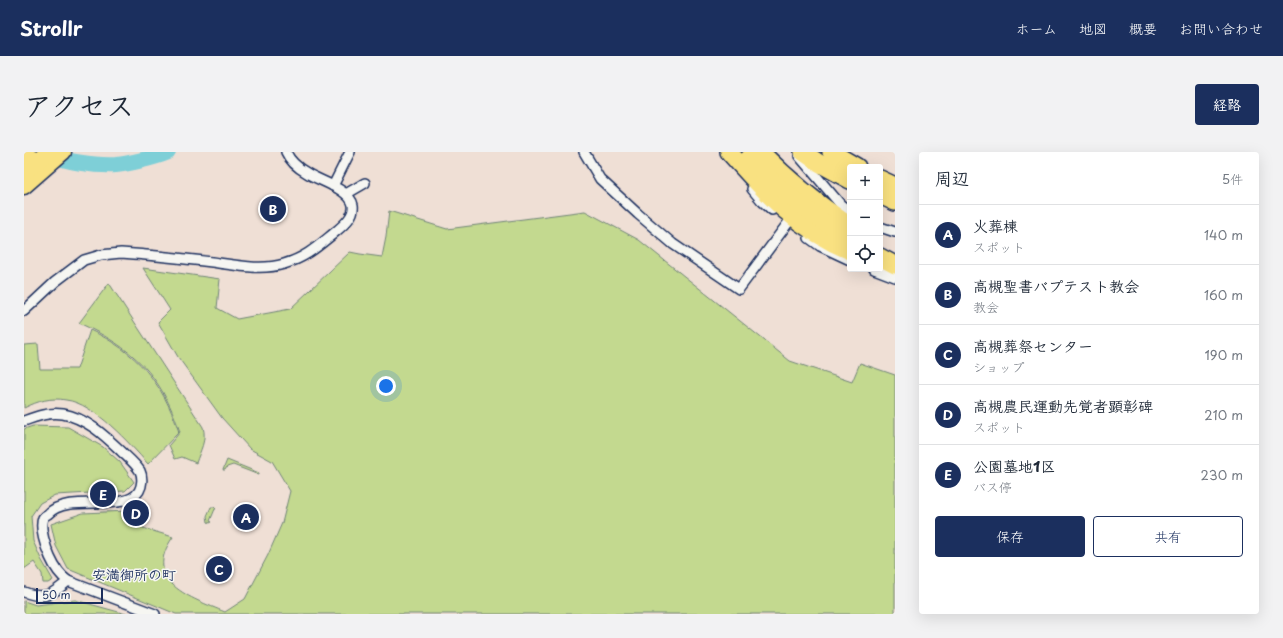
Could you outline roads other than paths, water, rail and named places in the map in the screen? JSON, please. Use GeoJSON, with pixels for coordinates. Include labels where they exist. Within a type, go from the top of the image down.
{"type":"FeatureCollection","features":[{"type":"Feature","properties":{"kind":"highway"},"geometry":{"type":"LineString","coordinates":[[24,172],[48,152]]}},
{"type":"Feature","properties":{"kind":"highway"},"geometry":{"type":"LineString","coordinates":[[729,152],[759,186],[790,215],[821,237],[847,250]]}},
{"type":"Feature","properties":{"kind":"highway"},"geometry":{"type":"LineString","coordinates":[[743,152],[759,170],[786,194],[823,222],[847,234]]}},
{"type":"Feature","properties":{"kind":"highway"},"geometry":{"type":"LineString","coordinates":[[760,152],[792,183],[820,204],[847,233]]}},
{"type":"Feature","properties":{"kind":"highway"},"geometry":{"type":"LineString","coordinates":[[803,152],[819,163],[847,178]]}},
{"type":"Feature","properties":{"kind":"highway"},"geometry":{"type":"LineString","coordinates":[[831,152],[852,164]]}},
{"type":"Feature","properties":{"kind":"highway"},"geometry":{"type":"LineString","coordinates":[[883,180],[895,186]]}},
{"type":"Feature","properties":{"kind":"highway"},"geometry":{"type":"LineString","coordinates":[[883,196],[895,202]]}},
{"type":"Feature","properties":{"kind":"highway"},"geometry":{"type":"LineString","coordinates":[[883,246],[895,253]]}},
{"type":"Feature","properties":{"kind":"highway"},"geometry":{"type":"LineString","coordinates":[[883,250],[895,253]]}},
{"type":"Feature","properties":{"kind":"highway"},"geometry":{"type":"LineString","coordinates":[[883,259],[895,265]]}},
{"type":"Feature","properties":{"kind":"highway"},"geometry":{"type":"LineString","coordinates":[[883,264],[895,268]]}},
{"type":"Feature","properties":{"kind":"main road"},"geometry":{"type":"LineString","coordinates":[[24,156],[28,152]]}},
{"type":"Feature","properties":{"kind":"main road"},"geometry":{"type":"LineString","coordinates":[[24,187],[64,152]]}},
{"type":"Feature","properties":{"kind":"street"},"geometry":{"type":"LineString","coordinates":[[24,311],[56,282],[84,260],[101,255],[121,253],[242,266],[266,267],[284,264],[308,254],[337,231],[349,219],[353,205],[346,194],[306,173],[290,160],[286,152]]}},
{"type":"Feature","properties":{"kind":"street"},"geometry":{"type":"LineString","coordinates":[[333,186],[350,152]]}},
{"type":"Feature","properties":{"kind":"street"},"geometry":{"type":"LineString","coordinates":[[584,152],[600,179],[638,214],[673,244],[739,289],[788,223]]}},
{"type":"Feature","properties":{"kind":"street"},"geometry":{"type":"LineString","coordinates":[[719,152],[762,201],[788,223],[820,246],[847,259]]}},
{"type":"Feature","properties":{"kind":"street"},"geometry":{"type":"LineString","coordinates":[[796,152],[841,205],[847,209]]}},
{"type":"Feature","properties":{"kind":"street"},"geometry":{"type":"LineString","coordinates":[[346,194],[365,183]]}},
{"type":"Feature","properties":{"kind":"street"},"geometry":{"type":"LineString","coordinates":[[883,228],[895,232]]}},
{"type":"Feature","properties":{"kind":"street"},"geometry":{"type":"LineString","coordinates":[[882,272],[895,277]]}},
{"type":"Feature","properties":{"kind":"street"},"geometry":{"type":"LineString","coordinates":[[24,421],[42,415],[63,414],[90,424],[131,460],[140,472],[142,479],[141,486],[134,497],[129,500],[68,504],[57,506],[50,511],[43,518],[44,541],[61,576],[68,581],[155,614]]}},
{"type":"Feature","properties":{"kind":"street"},"geometry":{"type":"LineString","coordinates":[[24,592],[36,597],[53,594],[68,581]]}},
{"type":"Feature","properties":{"kind":"waterway"},"geometry":{"type":"LineString","coordinates":[[46,153],[71,161],[90,164],[116,165],[135,162],[168,152]]}},
{"type":"Feature","properties":{"kind":"place","name":"高槻聖書バプテスト教会"},"geometry":{"type":"Point","coordinates":[273,209]}},
{"type":"Feature","properties":{"kind":"place","name":"公園墓地1区"},"geometry":{"type":"Point","coordinates":[103,494]}},
{"type":"Feature","properties":{"kind":"place","name":"高槻農民運動先覚者顕彰碑"},"geometry":{"type":"Point","coordinates":[136,513]}},
{"type":"Feature","properties":{"kind":"place","name":"火葬棟"},"geometry":{"type":"Point","coordinates":[246,517]}},
{"type":"Feature","properties":{"kind":"place","name":"高槻葬祭センター"},"geometry":{"type":"Point","coordinates":[219,569]}},
{"type":"Feature","properties":{"kind":"district","name":"安満御所の町"},"geometry":{"type":"Point","coordinates":[134,574]}}]}
